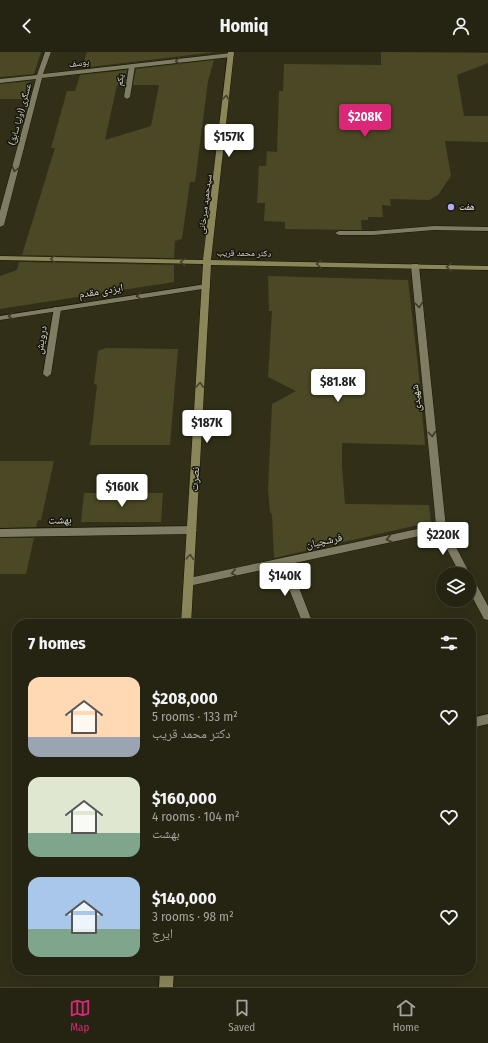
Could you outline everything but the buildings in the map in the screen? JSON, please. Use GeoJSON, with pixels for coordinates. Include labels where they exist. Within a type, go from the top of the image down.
{"type":"FeatureCollection","features":[{"type":"Feature","properties":{"kind":"main road","name":"سیدحمید میرخانی"},"geometry":{"type":"LineString","coordinates":[[207,262],[231,53]]}},
{"type":"Feature","properties":{"kind":"main road","name":"دکتر محمد قریب"},"geometry":{"type":"LineString","coordinates":[[0,258],[488,268]]}},
{"type":"Feature","properties":{"kind":"main road","name":"نصرت"},"geometry":{"type":"LineString","coordinates":[[186,619],[207,262]]}},
{"type":"Feature","properties":{"kind":"main road"},"geometry":{"type":"LineString","coordinates":[[166,987],[167,975]]}},
{"type":"Feature","properties":{"kind":"street","name":"عسگری (اولیا سابق)"},"geometry":{"type":"LineString","coordinates":[[0,225],[39,77],[48,52]]}},
{"type":"Feature","properties":{"kind":"street","name":"یوسف"},"geometry":{"type":"LineString","coordinates":[[0,81],[231,53]]}},
{"type":"Feature","properties":{"kind":"street","name":"یکم"},"geometry":{"type":"LineString","coordinates":[[127,97],[132,66]]}},
{"type":"Feature","properties":{"kind":"street"},"geometry":{"type":"LineString","coordinates":[[339,233],[374,233],[427,228],[488,229]]}},
{"type":"Feature","properties":{"kind":"street","name":"شهیدی"},"geometry":{"type":"LineString","coordinates":[[415,266],[441,528]]}},
{"type":"Feature","properties":{"kind":"street","name":"ایزدی مقدم"},"geometry":{"type":"LineString","coordinates":[[0,318],[206,286]]}},
{"type":"Feature","properties":{"kind":"street","name":"درویش"},"geometry":{"type":"LineString","coordinates":[[46,374],[57,309]]}},
{"type":"Feature","properties":{"kind":"street"},"geometry":{"type":"LineString","coordinates":[[441,528],[461,567]]}},
{"type":"Feature","properties":{"kind":"street","name":"فرشچیان"},"geometry":{"type":"LineString","coordinates":[[189,582],[441,528]]}},
{"type":"Feature","properties":{"kind":"street","name":"بهشت"},"geometry":{"type":"LineString","coordinates":[[0,533],[192,530]]}},
{"type":"Feature","properties":{"kind":"street"},"geometry":{"type":"LineString","coordinates":[[284,562],[306,619]]}},
{"type":"Feature","properties":{"kind":"street"},"geometry":{"type":"LineString","coordinates":[[476,594],[488,616]]}},
{"type":"Feature","properties":{"kind":"street"},"geometry":{"type":"LineString","coordinates":[[476,723],[487,722]]}},
{"type":"Feature","properties":{"kind":"place","name":"هفت"},"geometry":{"type":"Point","coordinates":[451,207]}}]}
